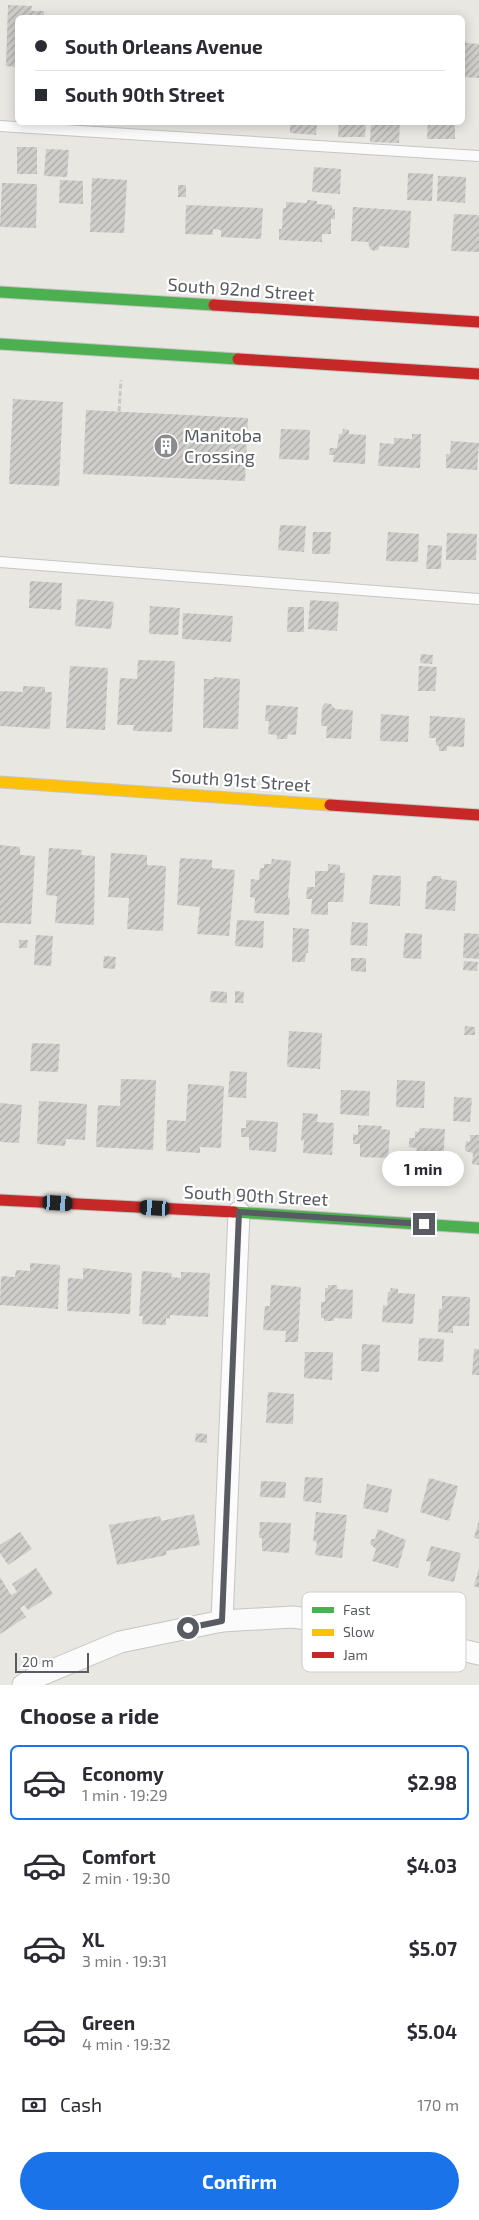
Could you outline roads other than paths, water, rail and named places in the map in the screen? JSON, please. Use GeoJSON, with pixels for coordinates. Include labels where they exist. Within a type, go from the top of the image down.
{"type":"FeatureCollection","features":[{"type":"Feature","properties":{"kind":"street","name":"South 92nd Street"},"geometry":{"type":"LineString","coordinates":[[0,292],[479,322]]}},
{"type":"Feature","properties":{"kind":"street"},"geometry":{"type":"LineString","coordinates":[[0,344],[479,374]]}},
{"type":"Feature","properties":{"kind":"street","name":"South 91st Street"},"geometry":{"type":"LineString","coordinates":[[0,782],[479,815]]}},
{"type":"Feature","properties":{"kind":"street","name":"South 90th Street"},"geometry":{"type":"LineString","coordinates":[[0,1200],[239,1212],[479,1228]]}},
{"type":"Feature","properties":{"kind":"street"},"geometry":{"type":"LineString","coordinates":[[222,1621],[239,1212]]}},
{"type":"Feature","properties":{"kind":"street"},"geometry":{"type":"LineString","coordinates":[[23,1685],[36,1677],[120,1642],[222,1621],[293,1617],[302,1618]]}},
{"type":"Feature","properties":{"kind":"street"},"geometry":{"type":"LineString","coordinates":[[466,1651],[479,1654]]}},
{"type":"Feature","properties":{"kind":"lane"},"geometry":{"type":"LineString","coordinates":[[0,126],[479,156]]}},
{"type":"Feature","properties":{"kind":"lane"},"geometry":{"type":"LineString","coordinates":[[0,562],[479,599]]}},
{"type":"Feature","properties":{"kind":"place","name":"Manitoba Crossing"},"geometry":{"type":"Point","coordinates":[166,446]}}]}
